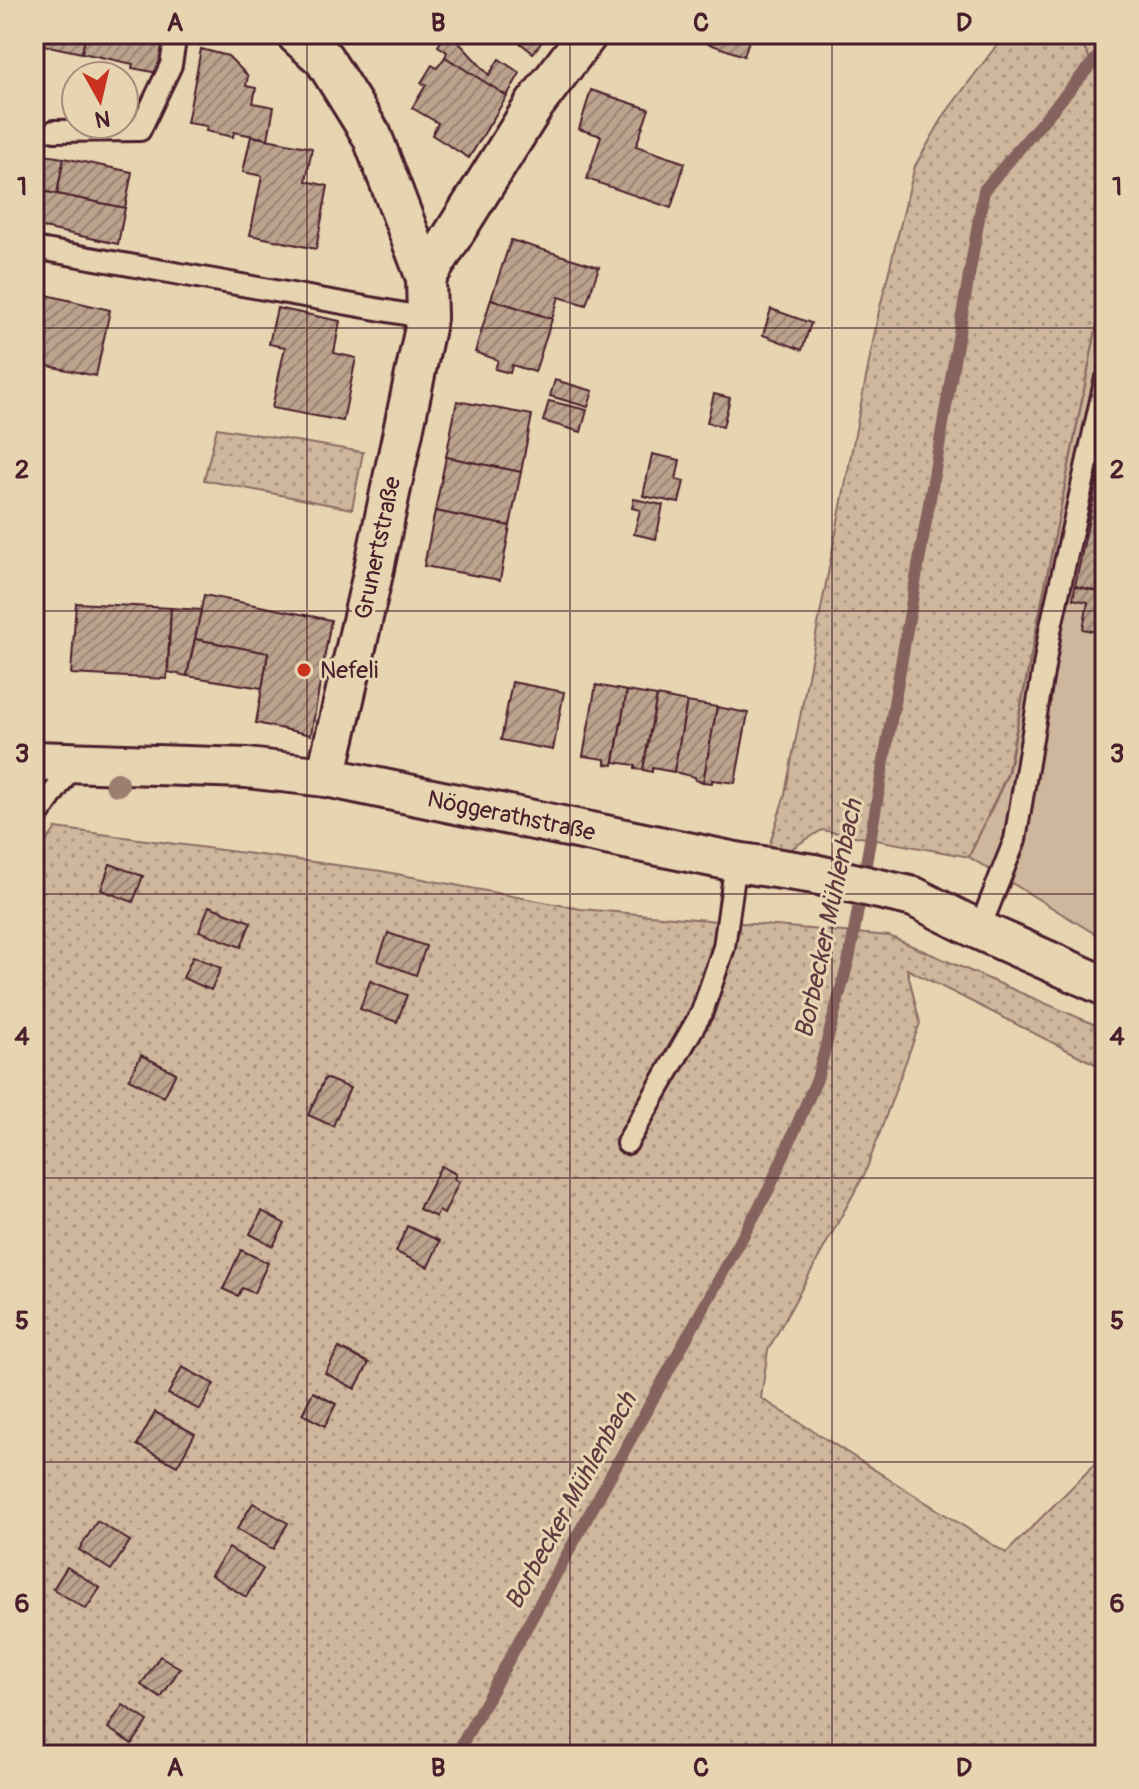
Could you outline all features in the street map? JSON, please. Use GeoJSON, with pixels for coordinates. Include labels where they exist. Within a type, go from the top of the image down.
{"type":"FeatureCollection","features":[{"type":"Feature","properties":{"kind":"street","name":"Grunertstraße"},"geometry":{"type":"LineString","coordinates":[[296,34],[328,46],[372,136],[426,278],[427,318],[326,777]]}},
{"type":"Feature","properties":{"kind":"street"},"geometry":{"type":"LineString","coordinates":[[426,278],[535,104],[588,34]]}},
{"type":"Feature","properties":{"kind":"street","name":"Nöggerathstraße"},"geometry":{"type":"LineString","coordinates":[[34,761],[247,768],[326,777],[736,862],[814,874],[914,897],[979,930],[1105,986]]}},
{"type":"Feature","properties":{"kind":"lane"},"geometry":{"type":"LineString","coordinates":[[54,131],[140,130],[171,65],[176,34]]}},
{"type":"Feature","properties":{"kind":"lane"},"geometry":{"type":"LineString","coordinates":[[34,248],[427,318]]}},
{"type":"Feature","properties":{"kind":"lane"},"geometry":{"type":"LineString","coordinates":[[979,930],[1015,840],[1050,631],[1105,382]]}},
{"type":"Feature","properties":{"kind":"lane"},"geometry":{"type":"LineString","coordinates":[[34,821],[75,762]]}},
{"type":"Feature","properties":{"kind":"lane"},"geometry":{"type":"LineString","coordinates":[[627,1143],[702,1012],[724,947],[736,862]]}},
{"type":"Feature","properties":{"kind":"green space"},"geometry":{"type":"Polygon","coordinates":[[[1005,34],[1076,34],[1105,86],[1105,285],[1007,774],[969,857],[822,830],[763,866],[785,794],[879,311],[915,166],[945,114],[1005,34]]]}},
{"type":"Feature","properties":{"kind":"green space"},"geometry":{"type":"Polygon","coordinates":[[[1076,34],[1105,34],[1105,86],[1102,80],[1076,34]]]}},
{"type":"Feature","properties":{"kind":"green space"},"geometry":{"type":"Polygon","coordinates":[[[1105,285],[1105,940],[969,857],[1008,774],[1105,285]]]}},
{"type":"Feature","properties":{"kind":"green space"},"geometry":{"type":"Polygon","coordinates":[[[217,428],[363,452],[352,509],[204,480],[217,428]]]}},
{"type":"Feature","properties":{"kind":"green space"},"geometry":{"type":"Polygon","coordinates":[[[56,828],[381,871],[581,909],[889,936],[1105,1029],[1105,1069],[907,969],[920,1023],[865,1173],[768,1350],[761,1398],[1006,1553],[1105,1454],[1105,1755],[34,1755],[34,859],[56,828]]]}},
{"type":"Feature","properties":{"kind":"building"},"geometry":{"type":"Polygon","coordinates":[[[34,34],[86,34],[82,53],[34,43],[34,34]]]}},
{"type":"Feature","properties":{"kind":"building"},"geometry":{"type":"Polygon","coordinates":[[[86,34],[167,34],[158,73],[140,70],[140,60],[114,60],[82,53],[86,34]]]}},
{"type":"Feature","properties":{"kind":"building"},"geometry":{"type":"Polygon","coordinates":[[[446,34],[451,34],[489,75],[499,59],[520,73],[507,96],[445,57],[447,52],[438,46],[446,34]]]}},
{"type":"Feature","properties":{"kind":"building"},"geometry":{"type":"Polygon","coordinates":[[[509,34],[548,34],[533,53],[509,34]]]}},
{"type":"Feature","properties":{"kind":"building"},"geometry":{"type":"Polygon","coordinates":[[[690,34],[751,34],[744,56],[689,37],[690,34]]]}},
{"type":"Feature","properties":{"kind":"building"},"geometry":{"type":"Polygon","coordinates":[[[201,49],[228,56],[248,76],[246,86],[256,88],[253,103],[274,107],[268,139],[234,132],[233,137],[206,131],[207,126],[187,123],[201,49]]]}},
{"type":"Feature","properties":{"kind":"building"},"geometry":{"type":"Polygon","coordinates":[[[445,57],[507,96],[469,158],[432,135],[438,123],[412,108],[426,85],[421,83],[432,65],[437,68],[445,57]]]}},
{"type":"Feature","properties":{"kind":"building"},"geometry":{"type":"Polygon","coordinates":[[[591,90],[649,109],[636,146],[685,163],[671,208],[587,179],[601,136],[579,129],[591,90]]]}},
{"type":"Feature","properties":{"kind":"building"},"geometry":{"type":"Polygon","coordinates":[[[251,136],[312,148],[306,181],[328,186],[316,249],[250,235],[262,176],[243,172],[251,136]]]}},
{"type":"Feature","properties":{"kind":"building"},"geometry":{"type":"Polygon","coordinates":[[[44,155],[64,158],[57,194],[37,190],[44,155]]]}},
{"type":"Feature","properties":{"kind":"building"},"geometry":{"type":"Polygon","coordinates":[[[64,158],[132,172],[125,208],[57,194],[64,158]]]}},
{"type":"Feature","properties":{"kind":"building"},"geometry":{"type":"Polygon","coordinates":[[[37,190],[125,208],[118,244],[34,226],[37,190]]]}},
{"type":"Feature","properties":{"kind":"building"},"geometry":{"type":"Polygon","coordinates":[[[511,240],[599,267],[586,305],[559,297],[552,319],[491,299],[511,240]]]}},
{"type":"Feature","properties":{"kind":"building"},"geometry":{"type":"Polygon","coordinates":[[[34,292],[110,310],[96,376],[34,363],[34,292]]]}},
{"type":"Feature","properties":{"kind":"building"},"geometry":{"type":"Polygon","coordinates":[[[491,299],[552,319],[535,372],[512,365],[510,373],[495,369],[498,360],[475,352],[491,299]]]}},
{"type":"Feature","properties":{"kind":"building"},"geometry":{"type":"Polygon","coordinates":[[[277,308],[340,321],[334,353],[356,358],[343,421],[272,408],[285,347],[269,344],[277,308]]]}},
{"type":"Feature","properties":{"kind":"building"},"geometry":{"type":"Polygon","coordinates":[[[771,309],[811,323],[802,350],[763,335],[771,309]]]}},
{"type":"Feature","properties":{"kind":"building"},"geometry":{"type":"Polygon","coordinates":[[[555,380],[593,391],[588,407],[550,396],[555,380]]]}},
{"type":"Feature","properties":{"kind":"building"},"geometry":{"type":"Polygon","coordinates":[[[714,394],[730,398],[723,427],[707,422],[714,394]]]}},
{"type":"Feature","properties":{"kind":"building"},"geometry":{"type":"Polygon","coordinates":[[[457,401],[532,415],[521,472],[446,457],[457,401]]]}},
{"type":"Feature","properties":{"kind":"building"},"geometry":{"type":"Polygon","coordinates":[[[549,401],[587,410],[581,432],[543,421],[549,401]]]}},
{"type":"Feature","properties":{"kind":"building"},"geometry":{"type":"Polygon","coordinates":[[[1105,443],[1105,593],[1075,586],[1105,443]]]}},
{"type":"Feature","properties":{"kind":"building"},"geometry":{"type":"Polygon","coordinates":[[[652,454],[680,460],[676,480],[684,481],[679,503],[643,496],[652,454]]]}},
{"type":"Feature","properties":{"kind":"building"},"geometry":{"type":"Polygon","coordinates":[[[446,457],[521,472],[510,526],[435,511],[446,457]]]}},
{"type":"Feature","properties":{"kind":"building"},"geometry":{"type":"Polygon","coordinates":[[[634,499],[663,505],[656,539],[634,534],[640,510],[632,508],[634,499]]]}},
{"type":"Feature","properties":{"kind":"building"},"geometry":{"type":"Polygon","coordinates":[[[435,511],[510,526],[500,580],[424,566],[435,511]]]}},
{"type":"Feature","properties":{"kind":"building"},"geometry":{"type":"Polygon","coordinates":[[[1075,586],[1105,593],[1105,634],[1083,629],[1088,602],[1073,599],[1075,586]]]}},
{"type":"Feature","properties":{"kind":"building"},"geometry":{"type":"Polygon","coordinates":[[[204,595],[331,620],[311,735],[256,723],[268,653],[195,639],[204,595]]]}},
{"type":"Feature","properties":{"kind":"building"},"geometry":{"type":"Polygon","coordinates":[[[76,603],[171,608],[167,679],[71,674],[76,603]]]}},
{"type":"Feature","properties":{"kind":"building"},"geometry":{"type":"Polygon","coordinates":[[[171,608],[201,610],[187,676],[168,672],[171,608]]]}},
{"type":"Feature","properties":{"kind":"building"},"geometry":{"type":"Polygon","coordinates":[[[195,639],[268,653],[262,688],[187,676],[195,639]]]}},
{"type":"Feature","properties":{"kind":"building"},"geometry":{"type":"Polygon","coordinates":[[[512,682],[564,692],[553,750],[501,740],[512,682]]]}},
{"type":"Feature","properties":{"kind":"building"},"geometry":{"type":"Polygon","coordinates":[[[596,685],[627,691],[613,765],[605,764],[605,759],[583,756],[596,685]]]}},
{"type":"Feature","properties":{"kind":"building"},"geometry":{"type":"Polygon","coordinates":[[[627,691],[657,696],[643,770],[635,769],[635,765],[614,762],[627,691]]]}},
{"type":"Feature","properties":{"kind":"building"},"geometry":{"type":"Polygon","coordinates":[[[657,696],[687,702],[674,772],[652,768],[652,772],[643,770],[657,696]]]}},
{"type":"Feature","properties":{"kind":"building"},"geometry":{"type":"Polygon","coordinates":[[[687,702],[717,707],[703,782],[674,772],[687,702]]]}},
{"type":"Feature","properties":{"kind":"building"},"geometry":{"type":"Polygon","coordinates":[[[717,707],[748,713],[735,783],[703,782],[717,707]]]}},
{"type":"Feature","properties":{"kind":"building"},"geometry":{"type":"Polygon","coordinates":[[[110,864],[143,876],[133,902],[101,890],[110,864]]]}},
{"type":"Feature","properties":{"kind":"building"},"geometry":{"type":"Polygon","coordinates":[[[209,906],[251,922],[241,947],[199,931],[209,906]]]}},
{"type":"Feature","properties":{"kind":"building"},"geometry":{"type":"Polygon","coordinates":[[[388,933],[426,946],[416,975],[378,961],[388,933]]]}},
{"type":"Feature","properties":{"kind":"building"},"geometry":{"type":"Polygon","coordinates":[[[193,956],[221,968],[211,990],[183,978],[193,956]]]}},
{"type":"Feature","properties":{"kind":"building"},"geometry":{"type":"Polygon","coordinates":[[[370,981],[407,995],[397,1022],[360,1009],[370,981]]]}},
{"type":"Feature","properties":{"kind":"building"},"geometry":{"type":"Polygon","coordinates":[[[141,1055],[176,1073],[164,1097],[129,1079],[141,1055]]]}},
{"type":"Feature","properties":{"kind":"building"},"geometry":{"type":"Polygon","coordinates":[[[325,1078],[350,1088],[333,1126],[308,1115],[325,1078]]]}},
{"type":"Feature","properties":{"kind":"building"},"geometry":{"type":"Polygon","coordinates":[[[441,1166],[456,1174],[454,1179],[459,1182],[444,1214],[439,1211],[436,1217],[419,1209],[441,1166]]]}},
{"type":"Feature","properties":{"kind":"building"},"geometry":{"type":"Polygon","coordinates":[[[262,1211],[285,1224],[273,1246],[250,1234],[262,1211]]]}},
{"type":"Feature","properties":{"kind":"building"},"geometry":{"type":"Polygon","coordinates":[[[407,1226],[440,1241],[428,1267],[396,1252],[407,1226]]]}},
{"type":"Feature","properties":{"kind":"building"},"geometry":{"type":"Polygon","coordinates":[[[241,1250],[268,1263],[254,1293],[242,1288],[238,1296],[223,1289],[241,1250]]]}},
{"type":"Feature","properties":{"kind":"building"},"geometry":{"type":"Polygon","coordinates":[[[339,1348],[369,1363],[355,1389],[325,1373],[339,1348]]]}},
{"type":"Feature","properties":{"kind":"building"},"geometry":{"type":"Polygon","coordinates":[[[182,1367],[214,1384],[200,1410],[168,1394],[182,1367]]]}},
{"type":"Feature","properties":{"kind":"building"},"geometry":{"type":"Polygon","coordinates":[[[313,1392],[336,1404],[325,1426],[302,1414],[313,1392]]]}},
{"type":"Feature","properties":{"kind":"building"},"geometry":{"type":"Polygon","coordinates":[[[155,1412],[195,1434],[177,1466],[137,1445],[155,1412]]]}},
{"type":"Feature","properties":{"kind":"building"},"geometry":{"type":"Polygon","coordinates":[[[253,1503],[288,1523],[273,1549],[237,1529],[253,1503]]]}},
{"type":"Feature","properties":{"kind":"building"},"geometry":{"type":"Polygon","coordinates":[[[97,1521],[130,1541],[111,1570],[79,1550],[97,1521]]]}},
{"type":"Feature","properties":{"kind":"building"},"geometry":{"type":"Polygon","coordinates":[[[229,1548],[263,1569],[246,1597],[211,1575],[229,1548]]]}},
{"type":"Feature","properties":{"kind":"building"},"geometry":{"type":"Polygon","coordinates":[[[67,1567],[100,1588],[86,1609],[53,1589],[67,1567]]]}},
{"type":"Feature","properties":{"kind":"building"},"geometry":{"type":"Polygon","coordinates":[[[160,1656],[180,1668],[161,1698],[141,1685],[160,1656]]]}},
{"type":"Feature","properties":{"kind":"building"},"geometry":{"type":"Polygon","coordinates":[[[123,1705],[148,1721],[132,1744],[108,1728],[123,1705]]]}},
{"type":"Feature","properties":{"kind":"waterway","name":"Borbecker Mühlenbach"},"geometry":{"type":"LineString","coordinates":[[456,1755],[769,1189],[817,1079],[850,955],[984,190],[1101,53]]}},
{"type":"Feature","properties":{"kind":"place","name":"Nefeli"},"geometry":{"type":"Point","coordinates":[304,670]}}]}
